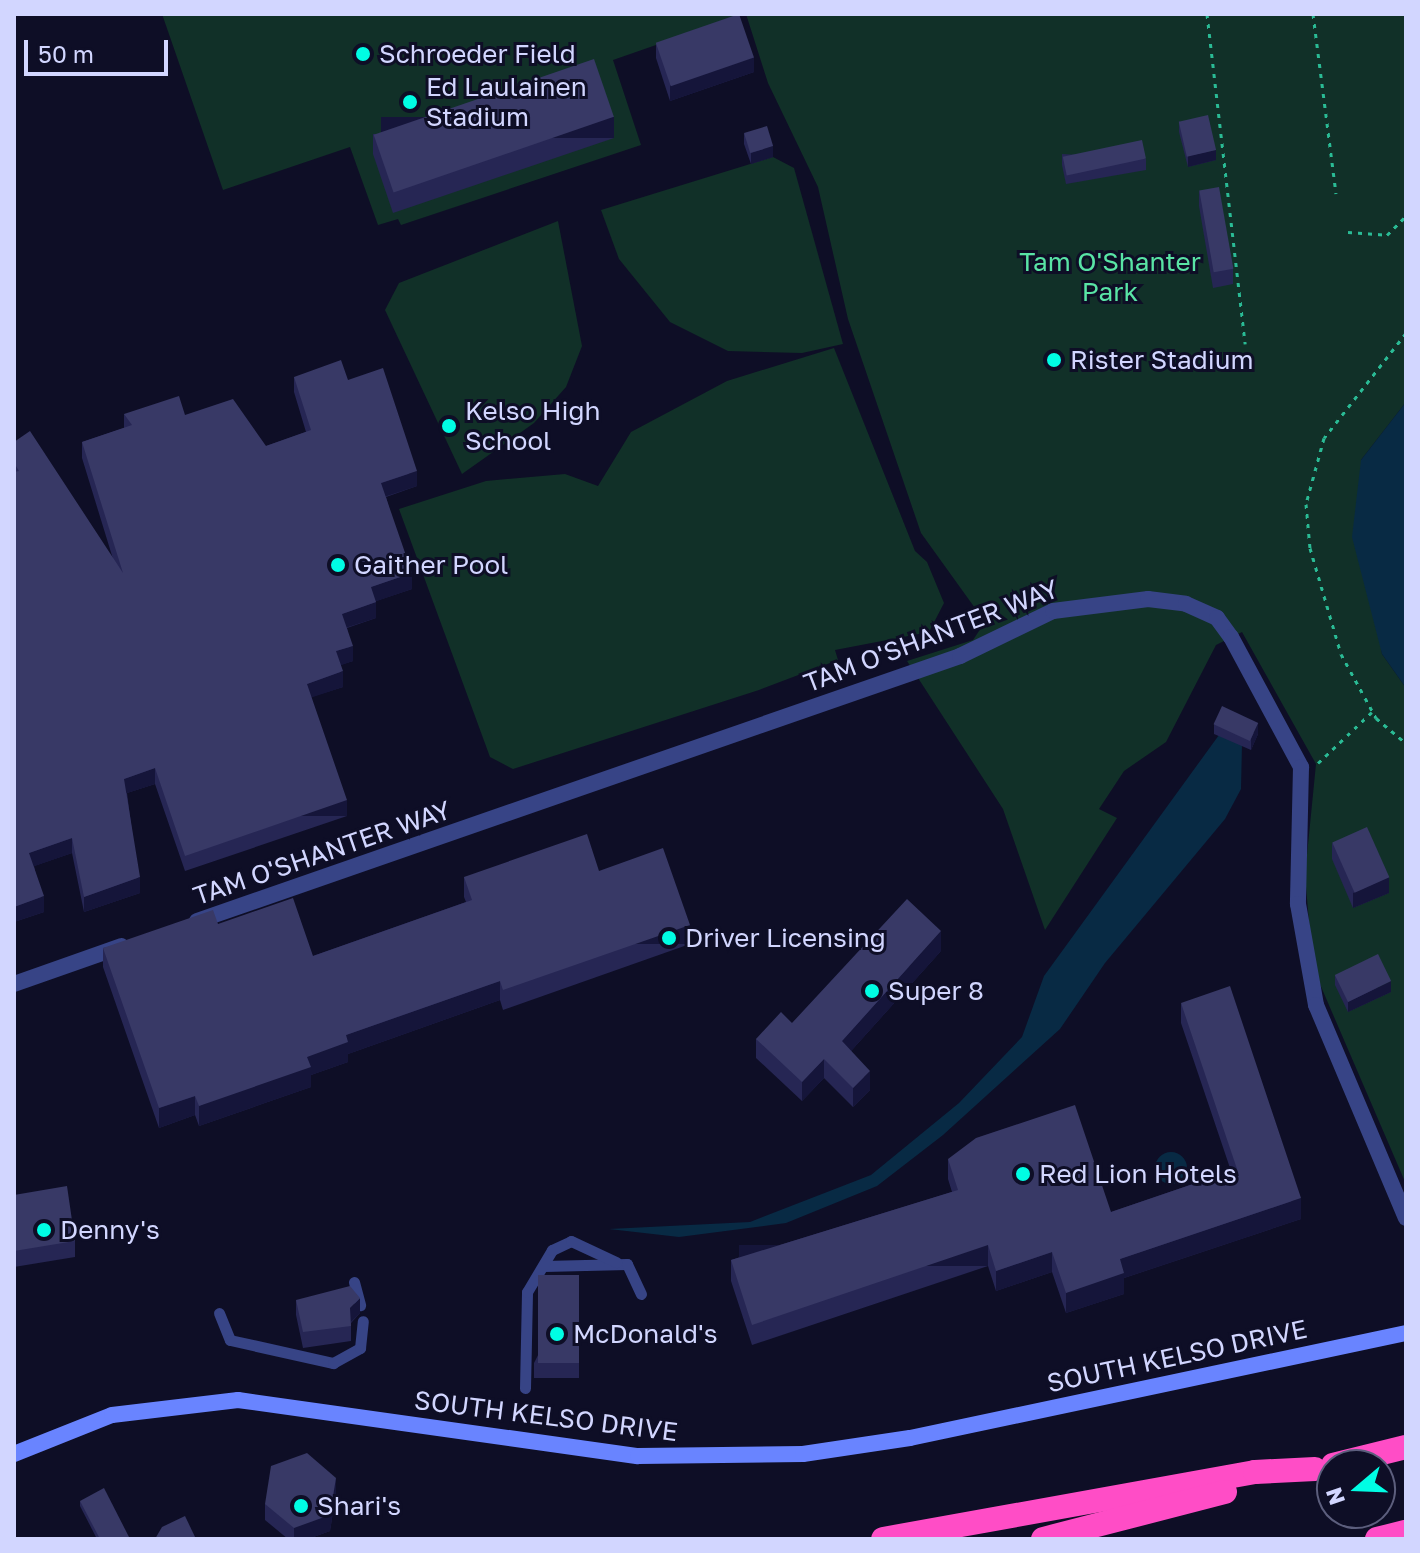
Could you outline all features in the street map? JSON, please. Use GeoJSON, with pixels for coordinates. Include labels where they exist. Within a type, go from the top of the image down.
{"type":"FeatureCollection","features":[{"type":"Feature","properties":{"kind":"highway"},"geometry":{"type":"LineString","coordinates":[[883,1539],[1255,1472],[1316,1468]]}},
{"type":"Feature","properties":{"kind":"highway"},"geometry":{"type":"LineString","coordinates":[[1043,1539],[1316,1470]]}},
{"type":"Feature","properties":{"kind":"highway"},"geometry":{"type":"LineString","coordinates":[[1377,1539],[1406,1532]]}},
{"type":"Feature","properties":{"kind":"main road","name":"SOUTH KELSO DRIVE"},"geometry":{"type":"LineString","coordinates":[[14,1454],[123,1412],[238,1400],[638,1456],[803,1454],[910,1438],[1406,1333]]}},
{"type":"Feature","properties":{"kind":"street","name":"TAM O'SHANTER WAY"},"geometry":{"type":"LineString","coordinates":[[173,929],[960,656],[1053,611],[1148,599],[1186,604],[1217,618],[1231,637],[1301,767],[1304,953],[1346,1084],[1406,1218]]}},
{"type":"Feature","properties":{"kind":"street"},"geometry":{"type":"LineString","coordinates":[[14,984],[145,938]]}},
{"type":"Feature","properties":{"kind":"lane"},"geometry":{"type":"LineString","coordinates":[[525,1388],[527,1292],[557,1245],[571,1241],[616,1262]]}},
{"type":"Feature","properties":{"kind":"lane"},"geometry":{"type":"LineString","coordinates":[[544,1266],[627,1264],[641,1294]]}},
{"type":"Feature","properties":{"kind":"lane"},"geometry":{"type":"LineString","coordinates":[[354,1282],[360,1305]]}},
{"type":"Feature","properties":{"kind":"lane"},"geometry":{"type":"LineString","coordinates":[[219,1313],[230,1340],[333,1363],[360,1348],[363,1321]]}},
{"type":"Feature","properties":{"kind":"path"},"geometry":{"type":"LineString","coordinates":[[1207,14],[1245,344]]}},
{"type":"Feature","properties":{"kind":"path"},"geometry":{"type":"LineString","coordinates":[[1313,14],[1336,194]]}},
{"type":"Feature","properties":{"kind":"path"},"geometry":{"type":"LineString","coordinates":[[1348,232],[1387,235],[1406,216]]}},
{"type":"Feature","properties":{"kind":"path"},"geometry":{"type":"LineString","coordinates":[[1406,333],[1324,438],[1307,493],[1323,598],[1341,654],[1372,712],[1406,743]]}},
{"type":"Feature","properties":{"kind":"path"},"geometry":{"type":"LineString","coordinates":[[1318,763],[1372,712]]}},
{"type":"Feature","properties":{"kind":"green space","name":"Ed Laulainen Stadium"},"geometry":{"type":"Polygon","coordinates":[[[162,14],[745,14],[613,60],[641,145],[401,225],[398,219],[378,225],[350,147],[223,190],[162,14]]]}},
{"type":"Feature","properties":{"kind":"green space","name":"Tam O'Shanter Park"},"geometry":{"type":"Polygon","coordinates":[[[746,14],[1406,14],[1406,402],[1361,460],[1382,654],[1406,688],[1406,1184],[1313,968],[1305,875],[1316,764],[1242,632],[1216,645],[1166,742],[1124,771],[1099,809],[1117,818],[1045,930],[1003,809],[907,661],[973,640],[985,622],[921,533],[848,319],[818,187],[768,83],[746,14]]]}},
{"type":"Feature","properties":{"kind":"green space"},"geometry":{"type":"Polygon","coordinates":[[[773,157],[794,168],[843,344],[802,353],[728,351],[670,322],[619,259],[601,210],[773,157]]]}},
{"type":"Feature","properties":{"kind":"green space"},"geometry":{"type":"Polygon","coordinates":[[[558,221],[582,346],[566,387],[534,423],[462,474],[385,310],[399,283],[558,221]]]}},
{"type":"Feature","properties":{"kind":"green space"},"geometry":{"type":"Polygon","coordinates":[[[834,348],[915,551],[927,562],[944,603],[929,632],[835,650],[838,660],[759,690],[513,769],[490,757],[399,509],[486,481],[565,474],[598,486],[631,432],[727,381],[834,348]]]}},
{"type":"Feature","properties":{"kind":"water"},"geometry":{"type":"Polygon","coordinates":[[[1406,402],[1406,688],[1382,654],[1352,537],[1361,460],[1406,402]]]}},
{"type":"Feature","properties":{"kind":"water"},"geometry":{"type":"Polygon","coordinates":[[[1219,735],[1242,744],[1241,789],[1225,819],[1105,963],[1060,1029],[943,1135],[877,1186],[786,1223],[679,1237],[609,1229],[750,1222],[871,1175],[959,1103],[1022,1037],[1044,976],[1219,735]]]}},
{"type":"Feature","properties":{"kind":"water"},"geometry":{"type":"Polygon","coordinates":[[[1171,1152],[1182,1157],[1187,1168],[1182,1179],[1171,1184],[1160,1179],[1155,1168],[1160,1157],[1171,1152]]]}},
{"type":"Feature","properties":{"kind":"building"},"geometry":{"type":"Polygon","coordinates":[[[739,14],[754,57],[671,86],[656,43],[739,14]]]}},
{"type":"Feature","properties":{"kind":"building"},"geometry":{"type":"Polygon","coordinates":[[[594,59],[614,117],[394,193],[374,135],[594,59]]]}},
{"type":"Feature","properties":{"kind":"building"},"geometry":{"type":"Polygon","coordinates":[[[1208,115],[1216,150],[1187,157],[1179,122],[1208,115]]]}},
{"type":"Feature","properties":{"kind":"building"},"geometry":{"type":"Polygon","coordinates":[[[767,126],[773,146],[750,153],[744,133],[767,126]]]}},
{"type":"Feature","properties":{"kind":"building"},"geometry":{"type":"Polygon","coordinates":[[[1142,140],[1146,159],[1067,175],[1063,157],[1142,140]]]}},
{"type":"Feature","properties":{"kind":"building"},"geometry":{"type":"Polygon","coordinates":[[[1219,187],[1233,269],[1214,272],[1199,190],[1219,187]]]}},
{"type":"Feature","properties":{"kind":"building"},"geometry":{"type":"Polygon","coordinates":[[[341,360],[348,380],[383,368],[417,471],[381,483],[412,573],[371,587],[376,602],[342,614],[353,646],[336,651],[343,671],[307,684],[347,800],[185,856],[155,768],[124,779],[140,877],[84,897],[72,838],[29,853],[44,896],[14,907],[14,472],[19,471],[14,463],[14,442],[30,431],[123,573],[82,442],[132,425],[124,414],[179,396],[185,415],[233,399],[266,446],[311,430],[294,377],[341,360]]]}},
{"type":"Feature","properties":{"kind":"building"},"geometry":{"type":"Polygon","coordinates":[[[1222,706],[1258,723],[1250,741],[1214,724],[1222,706]]]}},
{"type":"Feature","properties":{"kind":"building"},"geometry":{"type":"Polygon","coordinates":[[[1367,827],[1389,877],[1355,893],[1332,842],[1367,827]]]}},
{"type":"Feature","properties":{"kind":"building"},"geometry":{"type":"Polygon","coordinates":[[[587,834],[599,871],[663,848],[690,925],[503,990],[500,981],[346,1035],[348,1042],[307,1057],[311,1067],[199,1106],[195,1096],[159,1108],[103,948],[213,910],[218,924],[293,898],[313,956],[472,900],[464,877],[587,834]]]}},
{"type":"Feature","properties":{"kind":"building","name":"Super 8"},"geometry":{"type":"Polygon","coordinates":[[[907,899],[941,931],[842,1041],[870,1071],[853,1088],[824,1059],[802,1082],[756,1039],[781,1012],[792,1023],[907,899]]]}},
{"type":"Feature","properties":{"kind":"building"},"geometry":{"type":"Polygon","coordinates":[[[1378,954],[1391,981],[1348,1002],[1335,975],[1378,954]]]}},
{"type":"Feature","properties":{"kind":"building","name":"Red Lion Hotels"},"geometry":{"type":"Polygon","coordinates":[[[1230,986],[1301,1198],[1120,1259],[1124,1273],[1066,1293],[1052,1252],[996,1271],[988,1245],[752,1325],[731,1260],[958,1190],[948,1159],[976,1138],[1075,1105],[1111,1212],[1237,1169],[1181,1003],[1230,986]]]}},
{"type":"Feature","properties":{"kind":"building","name":"Denny's"},"geometry":{"type":"Polygon","coordinates":[[[67,1186],[75,1241],[14,1251],[14,1195],[67,1186]]]}},
{"type":"Feature","properties":{"kind":"building","name":"McDonald's"},"geometry":{"type":"Polygon","coordinates":[[[538,1275],[579,1275],[579,1363],[538,1363],[538,1275]]]}},
{"type":"Feature","properties":{"kind":"building"},"geometry":{"type":"Polygon","coordinates":[[[350,1286],[360,1298],[350,1308],[351,1326],[303,1332],[296,1300],[350,1286]]]}},
{"type":"Feature","properties":{"kind":"building","name":"Shari's"},"geometry":{"type":"Polygon","coordinates":[[[307,1453],[336,1478],[330,1515],[294,1528],[265,1504],[271,1466],[307,1453]]]}},
{"type":"Feature","properties":{"kind":"building"},"geometry":{"type":"Polygon","coordinates":[[[104,1488],[129,1537],[125,1539],[100,1539],[80,1501],[104,1488]]]}},
{"type":"Feature","properties":{"kind":"building"},"geometry":{"type":"Polygon","coordinates":[[[185,1516],[196,1539],[155,1539],[162,1527],[185,1516]]]}},
{"type":"Feature","properties":{"kind":"place","name":"Schroeder Field"},"geometry":{"type":"Point","coordinates":[363,54]}},
{"type":"Feature","properties":{"kind":"place","name":"Ed Laulainen Stadium"},"geometry":{"type":"Point","coordinates":[410,102]}},
{"type":"Feature","properties":{"kind":"place","name":"Rister Stadium"},"geometry":{"type":"Point","coordinates":[1054,360]}},
{"type":"Feature","properties":{"kind":"place","name":"Kelso High School"},"geometry":{"type":"Point","coordinates":[449,426]}},
{"type":"Feature","properties":{"kind":"place","name":"Gaither Pool"},"geometry":{"type":"Point","coordinates":[338,565]}},
{"type":"Feature","properties":{"kind":"place","name":"Driver Licensing"},"geometry":{"type":"Point","coordinates":[669,938]}},
{"type":"Feature","properties":{"kind":"place","name":"Super 8"},"geometry":{"type":"Point","coordinates":[872,991]}},
{"type":"Feature","properties":{"kind":"place","name":"Red Lion Hotels"},"geometry":{"type":"Point","coordinates":[1023,1174]}},
{"type":"Feature","properties":{"kind":"place","name":"Denny's"},"geometry":{"type":"Point","coordinates":[44,1230]}},
{"type":"Feature","properties":{"kind":"place","name":"McDonald's"},"geometry":{"type":"Point","coordinates":[557,1334]}},
{"type":"Feature","properties":{"kind":"place","name":"Shari's"},"geometry":{"type":"Point","coordinates":[301,1506]}}]}
